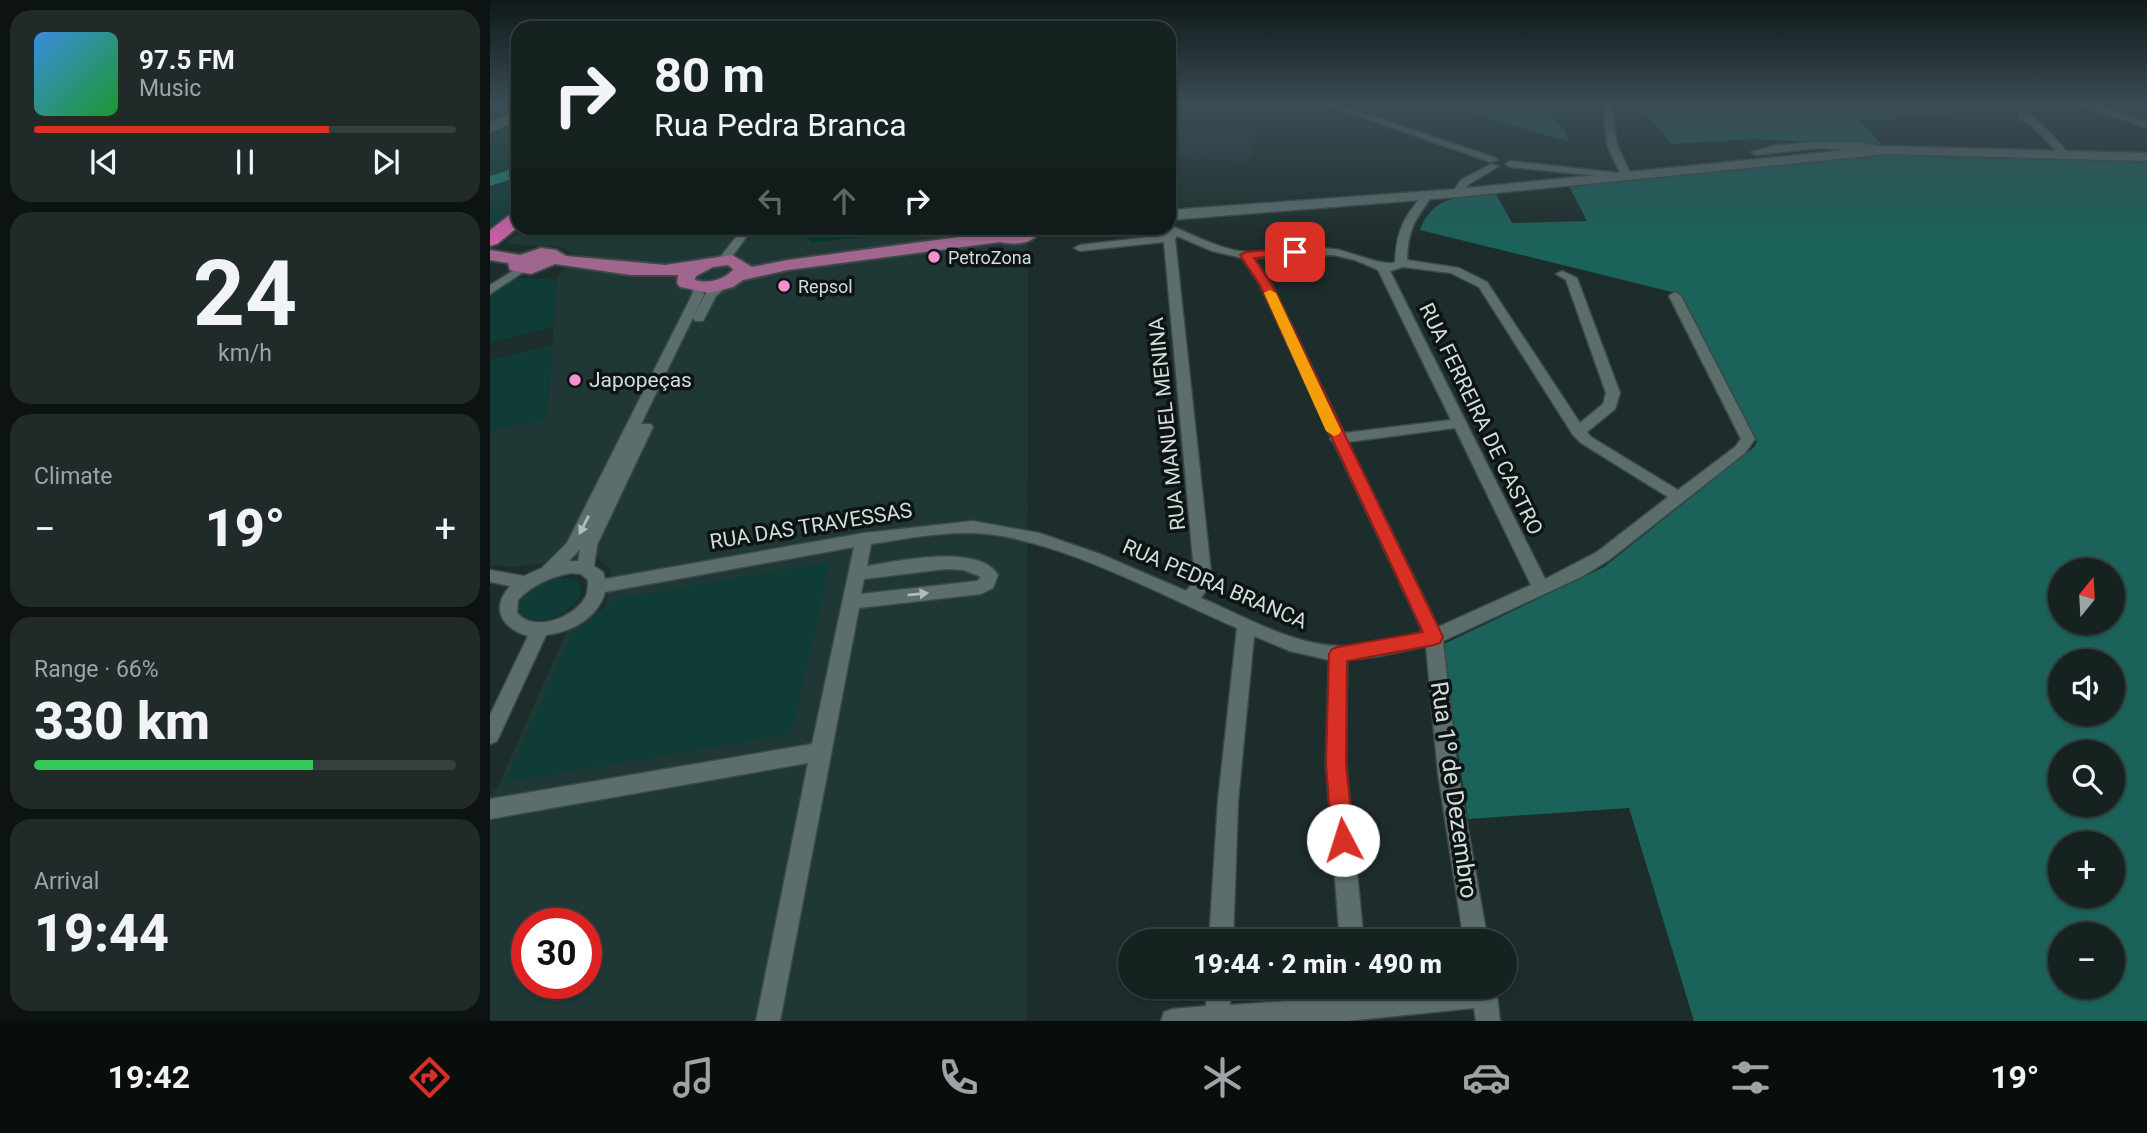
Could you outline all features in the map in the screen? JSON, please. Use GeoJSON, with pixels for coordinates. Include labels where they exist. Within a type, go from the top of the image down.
{"type":"FeatureCollection","features":[{"type":"Feature","properties":{"kind":"highway"},"geometry":{"type":"LineString","coordinates":[[490,233],[511,216]]}},
{"type":"Feature","properties":{"kind":"highway"},"geometry":{"type":"LineString","coordinates":[[490,240],[511,224]]}},
{"type":"Feature","properties":{"kind":"main road"},"geometry":{"type":"LineString","coordinates":[[1176,214],[1457,193],[1881,151]]}},
{"type":"Feature","properties":{"kind":"main road"},"geometry":{"type":"LineString","coordinates":[[1916,151],[2147,157]]}},
{"type":"Feature","properties":{"kind":"main road"},"geometry":{"type":"LineString","coordinates":[[547,261],[692,285],[732,271],[986,235]]}},
{"type":"Feature","properties":{"kind":"main road"},"geometry":{"type":"LineString","coordinates":[[1012,235],[1020,239],[1029,235]]}},
{"type":"Feature","properties":{"kind":"main road"},"geometry":{"type":"LineString","coordinates":[[490,255],[521,264],[563,261],[657,271],[676,271],[698,266],[732,271]]}},
{"type":"Feature","properties":{"kind":"main road"},"geometry":{"type":"LineString","coordinates":[[692,285],[687,274],[698,266]]}},
{"type":"Feature","properties":{"kind":"street"},"geometry":{"type":"LineString","coordinates":[[1459,151],[1494,163]]}},
{"type":"Feature","properties":{"kind":"street"},"geometry":{"type":"LineString","coordinates":[[1615,151],[1628,177]]}},
{"type":"Feature","properties":{"kind":"street"},"geometry":{"type":"LineString","coordinates":[[1756,152],[1761,151]]}},
{"type":"Feature","properties":{"kind":"street"},"geometry":{"type":"LineString","coordinates":[[2061,151],[2064,154]]}},
{"type":"Feature","properties":{"kind":"street"},"geometry":{"type":"LineString","coordinates":[[1457,193],[1465,182],[1503,159],[1510,164],[1628,177]]}},
{"type":"Feature","properties":{"kind":"street"},"geometry":{"type":"LineString","coordinates":[[1401,263],[1402,238],[1408,220],[1428,195]]}},
{"type":"Feature","properties":{"kind":"street"},"geometry":{"type":"LineString","coordinates":[[585,568],[589,545],[711,294],[732,271],[745,235]]}},
{"type":"Feature","properties":{"kind":"street"},"geometry":{"type":"LineString","coordinates":[[1080,248],[1158,235]]}},
{"type":"Feature","properties":{"kind":"street","name":"RUA MANUEL MENINA"},"geometry":{"type":"LineString","coordinates":[[1170,235],[1204,582],[1189,600]]}},
{"type":"Feature","properties":{"kind":"street"},"geometry":{"type":"LineString","coordinates":[[1175,235],[1216,250],[1246,255],[1333,252],[1358,257],[1383,268],[1395,267],[1401,263],[1461,272],[1483,285],[1578,432],[1586,440],[1679,497]]}},
{"type":"Feature","properties":{"kind":"street"},"geometry":{"type":"LineString","coordinates":[[1246,255],[1266,285],[1337,439],[1434,637]]}},
{"type":"Feature","properties":{"kind":"street"},"geometry":{"type":"LineString","coordinates":[[490,290],[521,264]]}},
{"type":"Feature","properties":{"kind":"street","name":"RUA FERREIRA DE CASTRO"},"geometry":{"type":"LineString","coordinates":[[1383,268],[1541,587]]}},
{"type":"Feature","properties":{"kind":"street"},"geometry":{"type":"LineString","coordinates":[[1562,274],[1571,278],[1613,393],[1610,406],[1578,432]]}},
{"type":"Feature","properties":{"kind":"street"},"geometry":{"type":"LineString","coordinates":[[548,572],[573,547],[698,295],[692,285]]}},
{"type":"Feature","properties":{"kind":"street","name":"RUA PEDRA BRANCA"},"geometry":{"type":"LineString","coordinates":[[1033,537],[1094,558],[1290,643],[1338,654],[1380,649],[1434,637],[1577,572],[1603,556],[1740,450],[1748,439],[1675,296]]}},
{"type":"Feature","properties":{"kind":"street"},"geometry":{"type":"LineString","coordinates":[[1337,439],[1459,423]]}},
{"type":"Feature","properties":{"kind":"street","name":"RUA DAS TRAVESSAS"},"geometry":{"type":"LineString","coordinates":[[598,587],[920,531],[974,527],[1033,537]]}},
{"type":"Feature","properties":{"kind":"street"},"geometry":{"type":"LineString","coordinates":[[768,1021],[864,539]]}},
{"type":"Feature","properties":{"kind":"street"},"geometry":{"type":"LineString","coordinates":[[850,602],[981,587],[987,583],[990,575],[986,570],[974,566],[930,564],[856,574]]}},
{"type":"Feature","properties":{"kind":"street"},"geometry":{"type":"LineString","coordinates":[[571,567],[585,568],[594,573],[598,587],[583,609],[563,622],[540,630],[514,630],[502,619],[508,600],[527,583],[548,572],[571,567]]}},
{"type":"Feature","properties":{"kind":"street"},"geometry":{"type":"LineString","coordinates":[[490,576],[527,583]]}},
{"type":"Feature","properties":{"kind":"street"},"geometry":{"type":"LineString","coordinates":[[1222,929],[1228,801],[1247,626]]}},
{"type":"Feature","properties":{"kind":"street"},"geometry":{"type":"LineString","coordinates":[[490,736],[540,630]]}},
{"type":"Feature","properties":{"kind":"street","name":"Rua 1º de Dezembro"},"geometry":{"type":"LineString","coordinates":[[1434,637],[1448,773],[1474,929]]}},
{"type":"Feature","properties":{"kind":"street"},"geometry":{"type":"LineString","coordinates":[[1338,654],[1336,764],[1351,929]]}},
{"type":"Feature","properties":{"kind":"street"},"geometry":{"type":"LineString","coordinates":[[490,808],[820,752]]}},
{"type":"Feature","properties":{"kind":"street"},"geometry":{"type":"LineString","coordinates":[[1217,1017],[1218,999]]}},
{"type":"Feature","properties":{"kind":"street"},"geometry":{"type":"LineString","coordinates":[[1173,1021],[1350,999]]}},
{"type":"Feature","properties":{"kind":"street"},"geometry":{"type":"LineString","coordinates":[[1485,999],[1488,1021]]}},
{"type":"Feature","properties":{"kind":"shaded area"},"geometry":{"type":"Polygon","coordinates":[[[1176,151],[1253,151],[1250,161],[1194,159],[1176,155],[1176,151]]]}},
{"type":"Feature","properties":{"kind":"shaded area"},"geometry":{"type":"Polygon","coordinates":[[[518,235],[1028,235],[1027,1021],[490,1021],[490,796],[499,784],[566,633],[606,607],[611,570],[596,556],[515,567],[490,565],[490,430],[547,419],[557,279],[573,254],[560,247],[506,244],[518,235]]]}},
{"type":"Feature","properties":{"kind":"green space"},"geometry":{"type":"Polygon","coordinates":[[[490,151],[511,151],[511,210],[490,227],[490,151]]]}},
{"type":"Feature","properties":{"kind":"green space"},"geometry":{"type":"Polygon","coordinates":[[[1898,153],[2147,159],[2147,1021],[1694,1021],[1629,808],[1468,819],[1442,645],[1604,567],[1757,442],[1680,294],[1420,230],[1433,209],[1441,203],[1461,197],[1496,194],[1512,223],[1587,221],[1569,186],[1898,153]]]}},
{"type":"Feature","properties":{"kind":"green space"},"geometry":{"type":"Polygon","coordinates":[[[519,278],[557,279],[553,327],[490,343],[490,296],[510,281],[519,278]]]}},
{"type":"Feature","properties":{"kind":"green space"},"geometry":{"type":"Polygon","coordinates":[[[552,345],[547,419],[490,430],[490,360],[552,345]]]}},
{"type":"Feature","properties":{"kind":"green space"},"geometry":{"type":"Polygon","coordinates":[[[830,562],[792,733],[504,783],[572,633],[618,599],[830,562]]]}},
{"type":"Feature","properties":{"kind":"green space"},"geometry":{"type":"Polygon","coordinates":[[[570,578],[578,581],[582,591],[571,607],[563,613],[544,620],[534,620],[517,613],[523,598],[536,586],[570,578]]]}},
{"type":"Feature","properties":{"kind":"waterway"},"geometry":{"type":"LineString","coordinates":[[490,181],[511,174]]}},
{"type":"Feature","properties":{"kind":"slow traffic"},"geometry":{"type":"LineString","coordinates":[[1270,293],[1334,431]]}},
{"type":"Feature","properties":{"kind":"place","name":"PetroZona"},"geometry":{"type":"Point","coordinates":[934,257]}},
{"type":"Feature","properties":{"kind":"place","name":"Repsol"},"geometry":{"type":"Point","coordinates":[784,286]}},
{"type":"Feature","properties":{"kind":"place","name":"Japopeças"},"geometry":{"type":"Point","coordinates":[575,380]}},
{"type":"Feature","properties":{"kind":"route"},"geometry":{"type":"LineString","coordinates":[[1295,252],[1246,255],[1266,285],[1337,439],[1434,637],[1380,649],[1338,654],[1336,764],[1343,840]]}}]}
